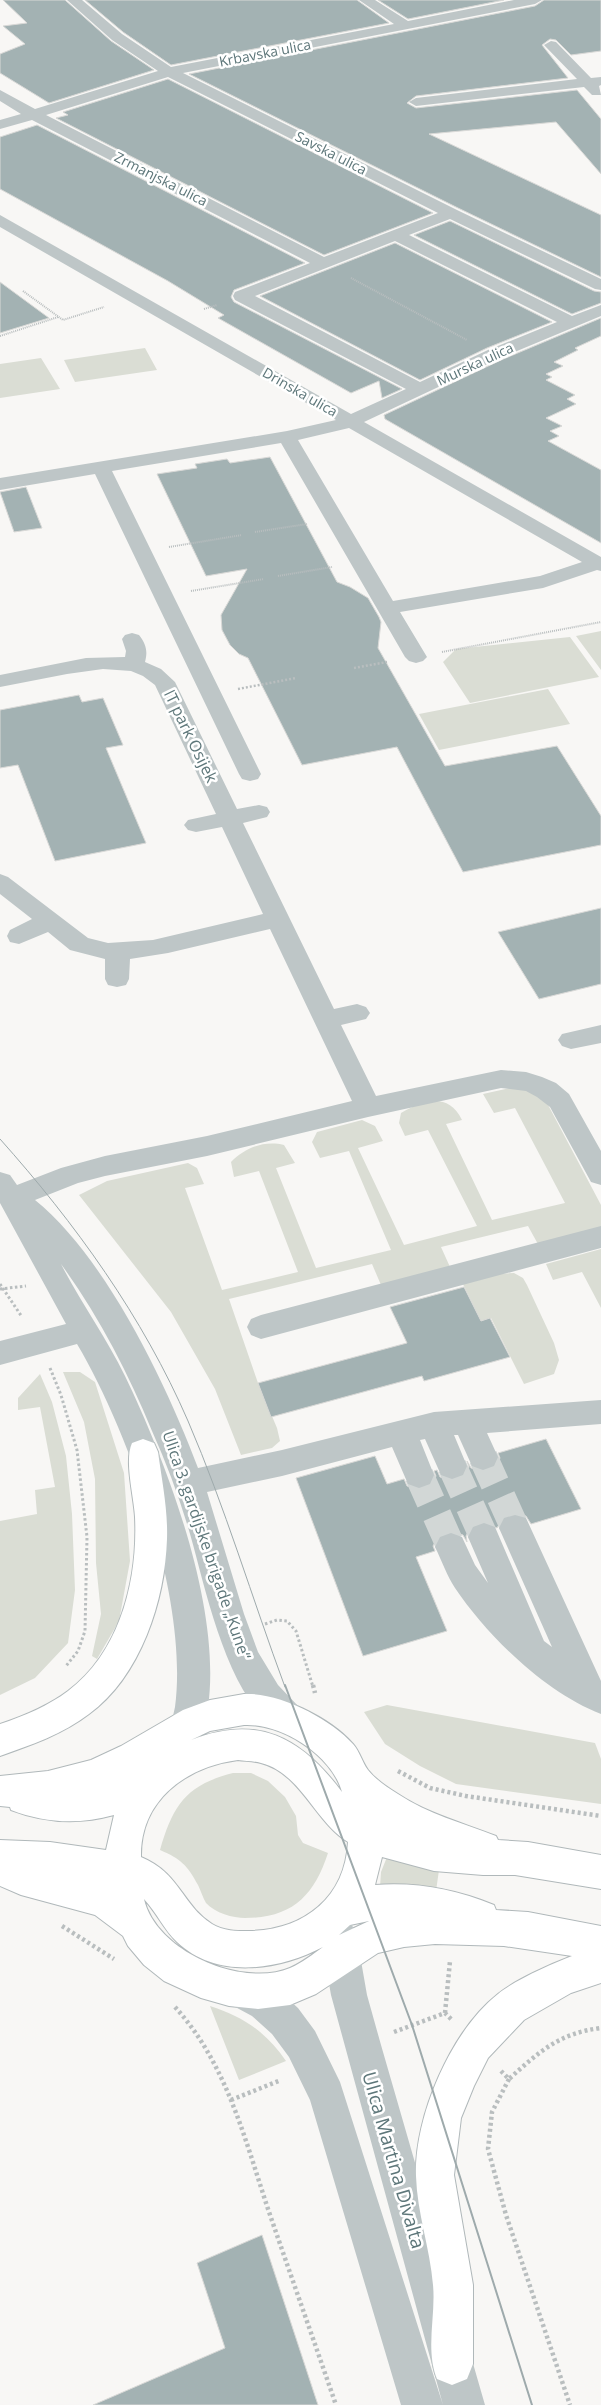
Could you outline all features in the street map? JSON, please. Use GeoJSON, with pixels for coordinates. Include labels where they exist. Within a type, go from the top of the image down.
{"type":"FeatureCollection","features":[{"type":"Feature","properties":{"kind":"main road"},"geometry":{"type":"LineString","coordinates":[[0,1740],[47,1721],[87,1696],[114,1666],[133,1626],[146,1588],[151,1539],[149,1497],[143,1452]]}},
{"type":"Feature","properties":{"kind":"main road"},"geometry":{"type":"LineString","coordinates":[[0,1858],[64,1860],[140,1874],[155,1884],[182,1922],[204,1941],[226,1949],[271,1948],[295,1941],[321,1928],[339,1911],[359,1882],[365,1832],[364,1810],[357,1782],[344,1759],[324,1739],[287,1718],[262,1710],[238,1710],[188,1722],[121,1764],[91,1777],[53,1787],[1,1791]]}},
{"type":"Feature","properties":{"kind":"main road"},"geometry":{"type":"LineString","coordinates":[[1,1791],[46,1805],[75,1806],[125,1796],[202,1750],[230,1744],[257,1746],[282,1755],[301,1767],[340,1815],[365,1832],[390,1844],[438,1854],[482,1859],[503,1857],[601,1872]]}},
{"type":"Feature","properties":{"kind":"main road"},"geometry":{"type":"LineString","coordinates":[[161,1775],[137,1802],[129,1821],[121,1869],[123,1896],[132,1922],[146,1942],[163,1958],[184,1972],[212,1983],[238,1989],[260,1991],[294,1986],[308,1980],[341,1956],[378,1935],[434,1926],[505,1928],[601,1944]]}},
{"type":"Feature","properties":{"kind":"main road"},"geometry":{"type":"LineString","coordinates":[[357,1782],[386,1808],[411,1822],[485,1848],[503,1857]]}},
{"type":"Feature","properties":{"kind":"main road"},"geometry":{"type":"LineString","coordinates":[[0,1867],[21,1878],[104,1900],[132,1922]]}},
{"type":"Feature","properties":{"kind":"main road"},"geometry":{"type":"LineString","coordinates":[[339,1911],[367,1903],[397,1900],[416,1902],[480,1916],[505,1928]]}},
{"type":"Feature","properties":{"kind":"main road"},"geometry":{"type":"LineString","coordinates":[[452,2364],[453,2284],[441,2222],[435,2175],[442,2118],[459,2075],[476,2045],[511,2007],[562,1978],[601,1965]]}},
{"type":"Feature","properties":{"kind":"street","name":"Savska ulica"},"geometry":{"type":"LineString","coordinates":[[74,0],[117,37],[169,72],[451,213],[601,285]]}},
{"type":"Feature","properties":{"kind":"street"},"geometry":{"type":"LineString","coordinates":[[366,0],[404,24]]}},
{"type":"Feature","properties":{"kind":"street","name":"Krbavska ulica"},"geometry":{"type":"LineString","coordinates":[[0,125],[169,72],[404,24],[535,0]]}},
{"type":"Feature","properties":{"kind":"street"},"geometry":{"type":"LineString","coordinates":[[551,45],[595,82],[601,97]]}},
{"type":"Feature","properties":{"kind":"street"},"geometry":{"type":"LineString","coordinates":[[416,102],[595,82]]}},
{"type":"Feature","properties":{"kind":"street","name":"Zrmanjska ulica"},"geometry":{"type":"LineString","coordinates":[[0,94],[33,114],[323,263]]}},
{"type":"Feature","properties":{"kind":"street"},"geometry":{"type":"LineString","coordinates":[[420,389],[241,296],[451,213]]}},
{"type":"Feature","properties":{"kind":"street","name":"Drinska ulica"},"geometry":{"type":"LineString","coordinates":[[0,220],[599,564]]}},
{"type":"Feature","properties":{"kind":"street"},"geometry":{"type":"LineString","coordinates":[[396,235],[571,322]]}},
{"type":"Feature","properties":{"kind":"street","name":"Murska ulica"},"geometry":{"type":"LineString","coordinates":[[0,484],[331,428],[351,421],[494,354],[601,310]]}},
{"type":"Feature","properties":{"kind":"street"},"geometry":{"type":"LineString","coordinates":[[286,437],[416,657]]}},
{"type":"Feature","properties":{"kind":"street"},"geometry":{"type":"LineString","coordinates":[[101,468],[250,774]]}},
{"type":"Feature","properties":{"kind":"street"},"geometry":{"type":"LineString","coordinates":[[387,608],[543,582],[599,564]]}},
{"type":"Feature","properties":{"kind":"street"},"geometry":{"type":"LineString","coordinates":[[132,639],[137,652],[134,665]]}},
{"type":"Feature","properties":{"kind":"street","name":"IT park Osijek"},"geometry":{"type":"LineString","coordinates":[[0,682],[98,663],[117,662],[134,665],[151,672],[164,682],[231,818],[277,919],[368,1107]]}},
{"type":"Feature","properties":{"kind":"street"},"geometry":{"type":"LineString","coordinates":[[196,826],[259,812]]}},
{"type":"Feature","properties":{"kind":"street"},"geometry":{"type":"LineString","coordinates":[[0,882],[79,944],[94,950],[118,952],[151,949],[277,919]]}},
{"type":"Feature","properties":{"kind":"street"},"geometry":{"type":"LineString","coordinates":[[19,936],[49,921]]}},
{"type":"Feature","properties":{"kind":"street"},"geometry":{"type":"LineString","coordinates":[[117,980],[118,952]]}},
{"type":"Feature","properties":{"kind":"street"},"geometry":{"type":"LineString","coordinates":[[325,1020],[357,1013]]}},
{"type":"Feature","properties":{"kind":"street"},"geometry":{"type":"LineString","coordinates":[[571,1040],[601,1034]]}},
{"type":"Feature","properties":{"kind":"street"},"geometry":{"type":"LineString","coordinates":[[6,1190],[207,1146],[368,1107],[501,1079],[522,1080],[538,1084],[560,1101],[601,1176]]}},
{"type":"Feature","properties":{"kind":"street","name":"Ulica 3. gardijske brigade „Kune“"},"geometry":{"type":"LineString","coordinates":[[6,1190],[56,1282],[86,1330],[117,1392],[143,1452],[176,1553],[187,1608],[194,1676],[192,1705],[188,1722],[161,1775]]}},
{"type":"Feature","properties":{"kind":"street","name":"Ulica 3. gardijske brigade „Kune“"},"geometry":{"type":"LineString","coordinates":[[6,1190],[42,1220],[63,1244],[100,1299],[143,1376],[188,1483],[244,1656],[267,1697],[287,1718]]}},
{"type":"Feature","properties":{"kind":"street"},"geometry":{"type":"LineString","coordinates":[[261,1327],[601,1237]]}},
{"type":"Feature","properties":{"kind":"street"},"geometry":{"type":"LineString","coordinates":[[0,1353],[86,1330]]}},
{"type":"Feature","properties":{"kind":"street"},"geometry":{"type":"LineString","coordinates":[[188,1483],[282,1463],[434,1424],[466,1420],[601,1412]]}},
{"type":"Feature","properties":{"kind":"street"},"geometry":{"type":"LineString","coordinates":[[466,1420],[482,1457]]}},
{"type":"Feature","properties":{"kind":"street"},"geometry":{"type":"LineString","coordinates":[[434,1424],[452,1466]]}},
{"type":"Feature","properties":{"kind":"street"},"geometry":{"type":"LineString","coordinates":[[401,1432],[419,1475]]}},
{"type":"Feature","properties":{"kind":"street"},"geometry":{"type":"LineString","coordinates":[[515,1528],[595,1696]]}},
{"type":"Feature","properties":{"kind":"street"},"geometry":{"type":"LineString","coordinates":[[484,1537],[536,1654]]}},
{"type":"Feature","properties":{"kind":"street"},"geometry":{"type":"LineString","coordinates":[[451,1547],[466,1577],[495,1614],[536,1654],[595,1696]]}},
{"type":"Feature","properties":{"kind":"street","name":"Ulica Martina Divalta"},"geometry":{"type":"LineString","coordinates":[[339,1911],[338,1937],[341,1956],[362,2045],[464,2405]]}},
{"type":"Feature","properties":{"kind":"street"},"geometry":{"type":"LineString","coordinates":[[238,1989],[265,2003],[285,2021],[302,2044],[327,2095],[346,2151],[422,2405]]}},
{"type":"Feature","properties":{"kind":"path"},"geometry":{"type":"LineString","coordinates":[[323,263],[494,354]]}},
{"type":"Feature","properties":{"kind":"path"},"geometry":{"type":"LineString","coordinates":[[23,291],[63,320],[112,304]]}},
{"type":"Feature","properties":{"kind":"path"},"geometry":{"type":"LineString","coordinates":[[0,336],[59,317]]}},
{"type":"Feature","properties":{"kind":"path"},"geometry":{"type":"LineString","coordinates":[[255,532],[335,519]]}},
{"type":"Feature","properties":{"kind":"path"},"geometry":{"type":"LineString","coordinates":[[141,551],[242,535]]}},
{"type":"Feature","properties":{"kind":"path"},"geometry":{"type":"LineString","coordinates":[[278,576],[360,562]]}},
{"type":"Feature","properties":{"kind":"path"},"geometry":{"type":"LineString","coordinates":[[163,596],[264,579]]}},
{"type":"Feature","properties":{"kind":"path"},"geometry":{"type":"LineString","coordinates":[[416,657],[601,622]]}},
{"type":"Feature","properties":{"kind":"path"},"geometry":{"type":"LineString","coordinates":[[211,694],[296,678]]}},
{"type":"Feature","properties":{"kind":"path"},"geometry":{"type":"LineString","coordinates":[[0,1284],[39,1344],[63,1395],[76,1442],[84,1487],[88,1556],[86,1621],[79,1650],[45,1688],[47,1721]]}},
{"type":"Feature","properties":{"kind":"path"},"geometry":{"type":"LineString","coordinates":[[58,1924],[86,1939],[116,1960]]}},
{"type":"Feature","properties":{"kind":"path"},"geometry":{"type":"LineString","coordinates":[[168,2000],[189,2020],[209,2049],[230,2100],[336,2405]]}},
{"type":"Feature","properties":{"kind":"path"},"geometry":{"type":"LineString","coordinates":[[362,2045],[445,2013],[509,2079]]}},
{"type":"Feature","properties":{"kind":"path"},"geometry":{"type":"LineString","coordinates":[[570,2405],[506,2214],[488,2149],[492,2112],[509,2079],[553,2041],[583,2030],[601,2028]]}},
{"type":"Feature","properties":{"kind":"path"},"geometry":{"type":"LineString","coordinates":[[230,2100],[314,2067]]}},
{"type":"Feature","properties":{"kind":"shaded area"},"geometry":{"type":"Polygon","coordinates":[[[145,348],[157,370],[75,382],[64,360],[145,348]]]}},
{"type":"Feature","properties":{"kind":"shaded area"},"geometry":{"type":"Polygon","coordinates":[[[41,358],[60,389],[0,398],[0,364],[41,358]]]}},
{"type":"Feature","properties":{"kind":"shaded area"},"geometry":{"type":"Polygon","coordinates":[[[601,631],[601,670],[576,636],[601,631]]]}},
{"type":"Feature","properties":{"kind":"shaded area"},"geometry":{"type":"Polygon","coordinates":[[[570,637],[599,677],[470,703],[443,662],[456,649],[570,637]]]}},
{"type":"Feature","properties":{"kind":"shaded area"},"geometry":{"type":"Polygon","coordinates":[[[548,689],[570,724],[439,750],[419,714],[548,689]]]}},
{"type":"Feature","properties":{"kind":"shaded area"},"geometry":{"type":"Polygon","coordinates":[[[514,1087],[530,1091],[546,1101],[601,1205],[601,1227],[539,1246],[528,1226],[441,1247],[450,1267],[381,1285],[372,1264],[229,1299],[258,1383],[277,1428],[280,1441],[272,1448],[241,1455],[215,1389],[171,1312],[79,1195],[107,1181],[188,1163],[197,1168],[204,1184],[185,1188],[222,1290],[298,1272],[259,1171],[234,1177],[231,1162],[255,1146],[262,1144],[284,1145],[295,1163],[276,1168],[316,1268],[391,1250],[349,1151],[320,1158],[312,1142],[317,1132],[362,1120],[375,1126],[383,1141],[358,1148],[404,1245],[477,1226],[428,1130],[405,1136],[399,1123],[401,1113],[427,1102],[443,1102],[450,1105],[462,1120],[446,1124],[492,1220],[565,1203],[515,1108],[494,1113],[483,1094],[514,1087]]]}},
{"type":"Feature","properties":{"kind":"shaded area"},"geometry":{"type":"Polygon","coordinates":[[[601,1249],[601,1308],[582,1272],[553,1280],[546,1264],[601,1249]]]}},
{"type":"Feature","properties":{"kind":"shaded area"},"geometry":{"type":"Polygon","coordinates":[[[514,1273],[523,1278],[527,1285],[554,1343],[559,1360],[554,1374],[524,1384],[491,1318],[481,1321],[462,1282],[496,1274],[514,1273]]]}},
{"type":"Feature","properties":{"kind":"shaded area"},"geometry":{"type":"Polygon","coordinates":[[[63,1372],[80,1372],[95,1382],[124,1473],[130,1561],[119,1621],[97,1659],[92,1656],[101,1614],[96,1563],[95,1479],[84,1422],[63,1372]]]}},
{"type":"Feature","properties":{"kind":"shaded area"},"geometry":{"type":"Polygon","coordinates":[[[40,1374],[52,1402],[66,1456],[72,1514],[75,1590],[68,1643],[35,1678],[0,1695],[0,1521],[37,1514],[35,1490],[55,1487],[40,1407],[18,1410],[18,1398],[40,1374]]]}},
{"type":"Feature","properties":{"kind":"shaded area"},"geometry":{"type":"Polygon","coordinates":[[[387,1705],[595,1743],[601,1759],[601,1804],[456,1784],[420,1766],[385,1744],[364,1712],[387,1705]]]}},
{"type":"Feature","properties":{"kind":"shaded area"},"geometry":{"type":"Polygon","coordinates":[[[233,1773],[251,1773],[268,1781],[285,1797],[296,1816],[298,1835],[303,1843],[328,1853],[316,1881],[308,1892],[299,1902],[276,1914],[240,1918],[214,1910],[206,1903],[198,1885],[187,1868],[173,1856],[160,1850],[170,1821],[184,1799],[204,1784],[233,1773]]]}},
{"type":"Feature","properties":{"kind":"shaded area"},"geometry":{"type":"Polygon","coordinates":[[[387,1857],[439,1870],[436,1891],[380,1887],[381,1872],[387,1857]]]}},
{"type":"Feature","properties":{"kind":"shaded area"},"geometry":{"type":"Polygon","coordinates":[[[210,2006],[233,2015],[253,2027],[270,2042],[286,2061],[239,2080],[210,2006]]]}},
{"type":"Feature","properties":{"kind":"building"},"geometry":{"type":"Polygon","coordinates":[[[3,0],[65,0],[111,41],[154,70],[49,103],[0,73],[0,54],[25,44],[3,26],[27,23],[3,0]]]}},
{"type":"Feature","properties":{"kind":"building"},"geometry":{"type":"Polygon","coordinates":[[[85,0],[357,0],[389,23],[171,65],[123,32],[85,0]]]}},
{"type":"Feature","properties":{"kind":"building"},"geometry":{"type":"Polygon","coordinates":[[[378,0],[504,0],[408,19],[378,0]]]}},
{"type":"Feature","properties":{"kind":"building"},"geometry":{"type":"Polygon","coordinates":[[[544,0],[601,0],[601,51],[571,55],[556,40],[550,39],[542,45],[568,78],[416,96],[407,103],[416,108],[577,90],[601,119],[601,174],[556,122],[429,134],[601,215],[601,277],[189,74],[535,6],[544,0]]]}},
{"type":"Feature","properties":{"kind":"building"},"geometry":{"type":"Polygon","coordinates":[[[168,79],[433,213],[324,255],[56,118],[68,115],[63,112],[168,79]]]}},
{"type":"Feature","properties":{"kind":"building"},"geometry":{"type":"Polygon","coordinates":[[[37,125],[305,263],[234,290],[231,297],[234,302],[402,389],[382,398],[379,381],[351,393],[218,318],[224,315],[168,281],[0,189],[0,137],[37,125]]]}},
{"type":"Feature","properties":{"kind":"building"},"geometry":{"type":"Polygon","coordinates":[[[450,221],[594,291],[601,292],[601,303],[572,314],[414,235],[450,221]]]}},
{"type":"Feature","properties":{"kind":"building"},"geometry":{"type":"Polygon","coordinates":[[[395,243],[552,322],[487,348],[420,380],[260,296],[395,243]]]}},
{"type":"Feature","properties":{"kind":"building"},"geometry":{"type":"Polygon","coordinates":[[[0,282],[49,318],[0,333],[0,282]]]}},
{"type":"Feature","properties":{"kind":"building"},"geometry":{"type":"Polygon","coordinates":[[[601,318],[601,336],[575,348],[578,350],[554,362],[563,366],[546,374],[552,377],[546,380],[575,395],[567,399],[576,404],[546,418],[562,426],[550,431],[559,436],[548,441],[601,470],[601,543],[385,419],[384,415],[501,360],[601,318]]]}},
{"type":"Feature","properties":{"kind":"building"},"geometry":{"type":"Polygon","coordinates":[[[270,457],[337,582],[350,587],[368,598],[379,617],[381,622],[378,648],[445,766],[557,746],[601,816],[601,845],[463,872],[397,747],[302,765],[248,658],[239,654],[230,645],[222,630],[221,615],[247,569],[206,576],[157,474],[197,468],[195,464],[227,459],[230,463],[270,457]]]}},
{"type":"Feature","properties":{"kind":"building"},"geometry":{"type":"Polygon","coordinates":[[[26,487],[42,528],[14,532],[0,492],[26,487]]]}},
{"type":"Feature","properties":{"kind":"building"},"geometry":{"type":"Polygon","coordinates":[[[79,695],[82,702],[103,698],[123,745],[106,748],[146,843],[55,861],[18,765],[0,768],[0,710],[79,695]]]}},
{"type":"Feature","properties":{"kind":"building"},"geometry":{"type":"Polygon","coordinates":[[[601,908],[601,984],[539,999],[498,932],[601,908]]]}},
{"type":"Feature","properties":{"kind":"building"},"geometry":{"type":"Polygon","coordinates":[[[464,1287],[481,1321],[490,1318],[510,1357],[424,1381],[422,1376],[271,1417],[258,1383],[407,1343],[390,1307],[464,1287]]]}},
{"type":"Feature","properties":{"kind":"building"},"geometry":{"type":"Polygon","coordinates":[[[546,1439],[581,1509],[531,1524],[526,1516],[515,1513],[504,1516],[497,1528],[483,1521],[471,1526],[466,1536],[467,1542],[463,1535],[452,1531],[439,1535],[433,1546],[435,1551],[416,1557],[447,1631],[363,1656],[296,1478],[375,1456],[387,1484],[404,1479],[407,1486],[420,1490],[432,1485],[436,1476],[434,1471],[437,1470],[440,1477],[453,1481],[465,1476],[469,1467],[467,1461],[471,1468],[484,1472],[496,1467],[500,1458],[498,1453],[546,1439]]]}},
{"type":"Feature","properties":{"kind":"building"},"geometry":{"type":"Polygon","coordinates":[[[262,2235],[318,2405],[93,2405],[225,2348],[197,2263],[262,2235]]]}},
{"type":"Feature","properties":{"kind":"tunnel"},"geometry":{"type":"LineString","coordinates":[[483,1457],[515,1528]]}},
{"type":"Feature","properties":{"kind":"tunnel"},"geometry":{"type":"LineString","coordinates":[[452,1466],[484,1537]]}},
{"type":"Feature","properties":{"kind":"tunnel"},"geometry":{"type":"LineString","coordinates":[[419,1475],[451,1547]]}},
{"type":"Feature","properties":{"kind":"tram line"},"geometry":{"type":"LineString","coordinates":[[0,1139],[55,1204],[105,1272],[129,1308],[170,1382],[214,1486],[285,1687]]}},
{"type":"Feature","properties":{"kind":"tram line"},"geometry":{"type":"LineString","coordinates":[[285,1685],[412,2025],[532,2405]]}}]}
